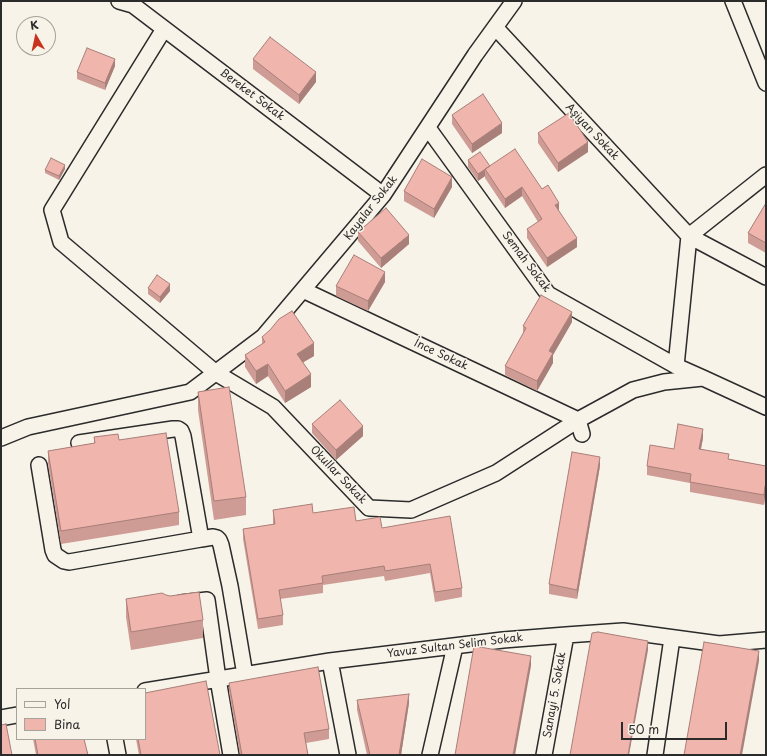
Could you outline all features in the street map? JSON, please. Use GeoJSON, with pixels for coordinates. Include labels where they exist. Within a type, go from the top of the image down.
{"type":"FeatureCollection","features":[{"type":"Feature","properties":{"kind":"street","name":"Bereket Sokak"},"geometry":{"type":"LineString","coordinates":[[119,1],[133,5],[383,195]]}},
{"type":"Feature","properties":{"kind":"street","name":"Kayalar Sokak"},"geometry":{"type":"LineString","coordinates":[[216,373],[263,337],[383,195],[475,56],[514,1]]}},
{"type":"Feature","properties":{"kind":"street"},"geometry":{"type":"LineString","coordinates":[[733,1],[766,83]]}},
{"type":"Feature","properties":{"kind":"street","name":"Aşiyan Sokak"},"geometry":{"type":"LineString","coordinates":[[495,28],[689,236],[766,277]]}},
{"type":"Feature","properties":{"kind":"street","name":"Okullar Sokak"},"geometry":{"type":"LineString","coordinates":[[164,29],[52,210],[60,242],[216,373],[273,407],[314,458],[369,508],[411,510],[496,473],[580,427],[633,390],[664,382],[703,378]]}},
{"type":"Feature","properties":{"kind":"street","name":"Semah Sokak"},"geometry":{"type":"LineString","coordinates":[[428,128],[548,294],[676,366],[766,407]]}},
{"type":"Feature","properties":{"kind":"street"},"geometry":{"type":"LineString","coordinates":[[676,366],[689,236],[766,175]]}},
{"type":"Feature","properties":{"kind":"street","name":"İnce Sokak"},"geometry":{"type":"LineString","coordinates":[[303,290],[580,427]]}},
{"type":"Feature","properties":{"kind":"street"},"geometry":{"type":"LineString","coordinates":[[1,438],[28,427],[190,392],[216,373]]}},
{"type":"Feature","properties":{"kind":"street"},"geometry":{"type":"LineString","coordinates":[[79,443],[178,429],[183,436],[201,539]]}},
{"type":"Feature","properties":{"kind":"street"},"geometry":{"type":"LineString","coordinates":[[39,465],[52,550],[55,555],[64,561],[69,562],[213,537],[219,540],[230,586],[245,675]]}},
{"type":"Feature","properties":{"kind":"street"},"geometry":{"type":"LineString","coordinates":[[169,605],[207,600],[218,679],[231,755]]}},
{"type":"Feature","properties":{"kind":"street","name":"Yavuz Sultan Selim Sokak"},"geometry":{"type":"LineString","coordinates":[[152,686],[245,675],[265,665],[330,661],[370,651],[455,646],[472,638],[503,640],[623,631],[719,644],[766,640]]}},
{"type":"Feature","properties":{"kind":"street","name":"Sanayi 5. Sokak"},"geometry":{"type":"LineString","coordinates":[[544,755],[566,635]]}},
{"type":"Feature","properties":{"kind":"street"},"geometry":{"type":"LineString","coordinates":[[655,755],[672,638]]}},
{"type":"Feature","properties":{"kind":"street"},"geometry":{"type":"LineString","coordinates":[[430,755],[455,646]]}},
{"type":"Feature","properties":{"kind":"street"},"geometry":{"type":"LineString","coordinates":[[330,661],[348,755]]}},
{"type":"Feature","properties":{"kind":"street"},"geometry":{"type":"LineString","coordinates":[[1,718],[16,715]]}},
{"type":"Feature","properties":{"kind":"street"},"geometry":{"type":"LineString","coordinates":[[115,740],[118,755]]}},
{"type":"Feature","properties":{"kind":"building"},"geometry":{"type":"Polygon","coordinates":[[[270,37],[316,72],[299,95],[253,59],[270,37]]]}},
{"type":"Feature","properties":{"kind":"building"},"geometry":{"type":"Polygon","coordinates":[[[87,48],[115,59],[105,83],[77,72],[87,48]]]}},
{"type":"Feature","properties":{"kind":"building"},"geometry":{"type":"Polygon","coordinates":[[[483,94],[502,123],[472,144],[452,115],[483,94]]]}},
{"type":"Feature","properties":{"kind":"building"},"geometry":{"type":"Polygon","coordinates":[[[569,113],[588,142],[558,163],[538,133],[569,113]]]}},
{"type":"Feature","properties":{"kind":"building"},"geometry":{"type":"Polygon","coordinates":[[[515,149],[542,189],[548,185],[559,203],[555,205],[577,238],[547,258],[527,229],[542,219],[522,187],[505,199],[485,169],[515,149]]]}},
{"type":"Feature","properties":{"kind":"building"},"geometry":{"type":"Polygon","coordinates":[[[480,152],[490,166],[478,174],[468,160],[480,152]]]}},
{"type":"Feature","properties":{"kind":"building"},"geometry":{"type":"Polygon","coordinates":[[[51,158],[65,165],[59,176],[45,170],[51,158]]]}},
{"type":"Feature","properties":{"kind":"building"},"geometry":{"type":"Polygon","coordinates":[[[422,159],[452,177],[434,209],[404,191],[422,159]]]}},
{"type":"Feature","properties":{"kind":"building"},"geometry":{"type":"Polygon","coordinates":[[[766,203],[766,243],[748,233],[766,203]]]}},
{"type":"Feature","properties":{"kind":"building"},"geometry":{"type":"Polygon","coordinates":[[[386,208],[409,235],[381,258],[358,232],[386,208]]]}},
{"type":"Feature","properties":{"kind":"building"},"geometry":{"type":"Polygon","coordinates":[[[354,255],[385,272],[368,301],[336,286],[354,255]]]}},
{"type":"Feature","properties":{"kind":"building"},"geometry":{"type":"Polygon","coordinates":[[[157,275],[170,284],[160,297],[148,288],[157,275]]]}},
{"type":"Feature","properties":{"kind":"building"},"geometry":{"type":"Polygon","coordinates":[[[541,295],[572,312],[549,351],[553,353],[537,381],[505,366],[526,328],[523,326],[541,295]]]}},
{"type":"Feature","properties":{"kind":"building"},"geometry":{"type":"Polygon","coordinates":[[[292,311],[314,343],[297,354],[311,374],[285,391],[268,364],[256,371],[245,355],[265,342],[262,337],[279,319],[292,311]]]}},
{"type":"Feature","properties":{"kind":"building"},"geometry":{"type":"Polygon","coordinates":[[[229,387],[246,497],[214,501],[198,392],[229,387]]]}},
{"type":"Feature","properties":{"kind":"building"},"geometry":{"type":"Polygon","coordinates":[[[340,400],[363,426],[336,450],[312,424],[340,400]]]}},
{"type":"Feature","properties":{"kind":"building"},"geometry":{"type":"Polygon","coordinates":[[[678,424],[703,429],[699,449],[729,454],[728,459],[766,466],[766,486],[764,495],[690,482],[691,474],[647,466],[650,445],[674,449],[678,424]]]}},
{"type":"Feature","properties":{"kind":"building"},"geometry":{"type":"Polygon","coordinates":[[[166,433],[179,512],[61,531],[48,451],[95,443],[94,437],[118,434],[119,440],[166,433]]]}},
{"type":"Feature","properties":{"kind":"building"},"geometry":{"type":"Polygon","coordinates":[[[572,452],[600,457],[577,590],[549,584],[572,452]]]}},
{"type":"Feature","properties":{"kind":"building"},"geometry":{"type":"Polygon","coordinates":[[[312,504],[313,513],[354,507],[356,521],[380,517],[382,528],[450,516],[462,588],[435,592],[430,564],[385,571],[384,566],[322,576],[323,583],[279,590],[283,615],[258,619],[243,529],[275,524],[273,510],[312,504]]]}},
{"type":"Feature","properties":{"kind":"building"},"geometry":{"type":"Polygon","coordinates":[[[199,592],[203,620],[131,632],[126,599],[162,593],[170,596],[199,592]]]}},
{"type":"Feature","properties":{"kind":"building"},"geometry":{"type":"Polygon","coordinates":[[[598,632],[648,641],[628,755],[570,755],[592,633],[598,632]]]}},
{"type":"Feature","properties":{"kind":"building"},"geometry":{"type":"Polygon","coordinates":[[[704,642],[759,651],[740,755],[684,755],[704,642]]]}},
{"type":"Feature","properties":{"kind":"building"},"geometry":{"type":"Polygon","coordinates":[[[474,646],[531,656],[513,755],[455,755],[474,646]]]}},
{"type":"Feature","properties":{"kind":"building"},"geometry":{"type":"Polygon","coordinates":[[[318,667],[329,729],[304,733],[308,755],[242,755],[229,683],[318,667]]]}},
{"type":"Feature","properties":{"kind":"building"},"geometry":{"type":"Polygon","coordinates":[[[206,681],[220,755],[141,755],[138,740],[146,740],[146,693],[206,681]]]}},
{"type":"Feature","properties":{"kind":"building"},"geometry":{"type":"Polygon","coordinates":[[[409,694],[399,755],[370,755],[357,700],[409,694]]]}},
{"type":"Feature","properties":{"kind":"building"},"geometry":{"type":"Polygon","coordinates":[[[6,724],[12,755],[1,755],[1,725],[6,724]]]}},
{"type":"Feature","properties":{"kind":"building"},"geometry":{"type":"Polygon","coordinates":[[[35,740],[84,740],[88,755],[38,755],[35,740]]]}}]}
